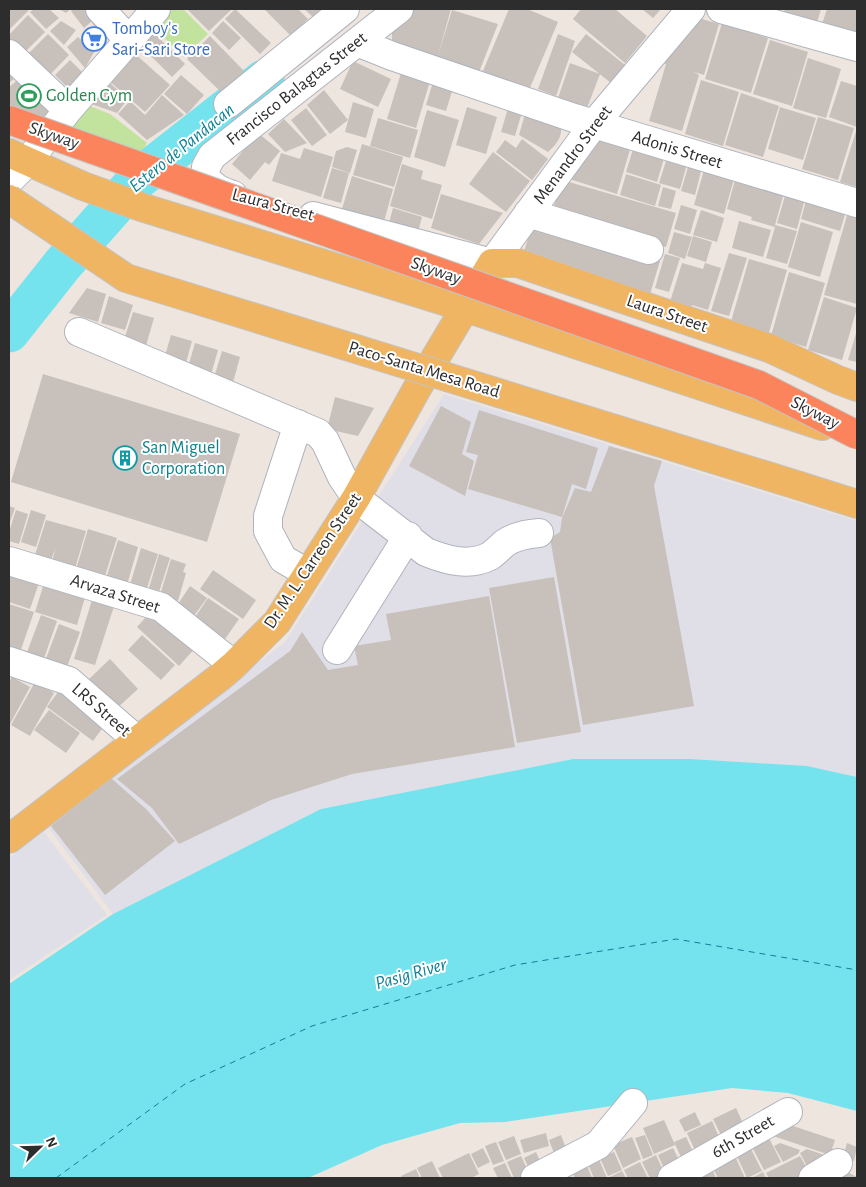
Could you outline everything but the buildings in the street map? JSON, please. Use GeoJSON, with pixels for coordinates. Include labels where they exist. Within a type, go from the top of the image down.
{"type":"FeatureCollection","features":[{"type":"Feature","properties":{"kind":"highway","name":"Skyway"},"geometry":{"type":"LineString","coordinates":[[9,111],[764,374],[857,420]]}},
{"type":"Feature","properties":{"kind":"highway","name":"Skyway"},"geometry":{"type":"LineString","coordinates":[[9,120],[758,385],[857,436]]}},
{"type":"Feature","properties":{"kind":"main road"},"geometry":{"type":"LineString","coordinates":[[19,157],[83,186],[141,207],[466,308],[772,410],[857,436]]}},
{"type":"Feature","properties":{"kind":"main road","name":"Paco-Santa Mesa Road"},"geometry":{"type":"LineString","coordinates":[[9,199],[126,278],[857,504]]}},
{"type":"Feature","properties":{"kind":"main road","name":"Laura Street"},"geometry":{"type":"LineString","coordinates":[[492,263],[513,278],[563,287],[739,347],[764,364],[847,383]]}},
{"type":"Feature","properties":{"kind":"main road","name":"Menandro Street"},"geometry":{"type":"LineString","coordinates":[[466,308],[492,263]]}},
{"type":"Feature","properties":{"kind":"main road","name":"Dr. M. L. Carreon Street"},"geometry":{"type":"LineString","coordinates":[[9,839],[234,666],[277,622],[356,498],[419,385],[466,308]]}},
{"type":"Feature","properties":{"kind":"street"},"geometry":{"type":"LineString","coordinates":[[100,9],[128,40]]}},
{"type":"Feature","properties":{"kind":"street"},"geometry":{"type":"LineString","coordinates":[[9,182],[19,157],[68,110],[156,9]]}},
{"type":"Feature","properties":{"kind":"street"},"geometry":{"type":"LineString","coordinates":[[228,104],[345,9]]}},
{"type":"Feature","properties":{"kind":"street","name":"Francisco Balagtas Street"},"geometry":{"type":"LineString","coordinates":[[205,176],[206,167],[212,156],[399,9]]}},
{"type":"Feature","properties":{"kind":"street","name":"Menandro Street"},"geometry":{"type":"LineString","coordinates":[[492,263],[594,124],[691,9]]}},
{"type":"Feature","properties":{"kind":"street"},"geometry":{"type":"LineString","coordinates":[[721,9],[857,47]]}},
{"type":"Feature","properties":{"kind":"street","name":"Adonis Street"},"geometry":{"type":"LineString","coordinates":[[357,42],[392,56],[594,124],[857,203]]}},
{"type":"Feature","properties":{"kind":"street"},"geometry":{"type":"LineString","coordinates":[[9,54],[68,110]]}},
{"type":"Feature","properties":{"kind":"street","name":"Laura Street"},"geometry":{"type":"LineString","coordinates":[[205,176],[210,184],[219,191],[492,263]]}},
{"type":"Feature","properties":{"kind":"street"},"geometry":{"type":"LineString","coordinates":[[528,213],[649,250]]}},
{"type":"Feature","properties":{"kind":"street"},"geometry":{"type":"LineString","coordinates":[[79,332],[318,433],[325,440],[342,477],[356,498],[408,536],[426,552],[458,562],[480,559],[490,555],[511,540],[539,532]]}},
{"type":"Feature","properties":{"kind":"street"},"geometry":{"type":"LineString","coordinates":[[298,424],[268,516],[268,531],[283,559],[307,573]]}},
{"type":"Feature","properties":{"kind":"street"},"geometry":{"type":"LineString","coordinates":[[337,650],[408,536]]}},
{"type":"Feature","properties":{"kind":"street","name":"Arvaza Street"},"geometry":{"type":"LineString","coordinates":[[9,561],[161,607],[234,666]]}},
{"type":"Feature","properties":{"kind":"street","name":"LRS Street"},"geometry":{"type":"LineString","coordinates":[[9,661],[69,681],[137,740]]}},
{"type":"Feature","properties":{"kind":"street"},"geometry":{"type":"LineString","coordinates":[[535,1178],[598,1145],[633,1103]]}},
{"type":"Feature","properties":{"kind":"street","name":"6th Street"},"geometry":{"type":"LineString","coordinates":[[672,1178],[788,1112]]}},
{"type":"Feature","properties":{"kind":"street"},"geometry":{"type":"LineString","coordinates":[[813,1178],[838,1163]]}},
{"type":"Feature","properties":{"kind":"shaded area"},"geometry":{"type":"Polygon","coordinates":[[[444,394],[857,521],[857,777],[807,766],[690,759],[572,759],[321,809],[113,914],[47,826],[285,642],[444,394]]]}},
{"type":"Feature","properties":{"kind":"shaded area"},"geometry":{"type":"Polygon","coordinates":[[[44,832],[107,915],[9,980],[9,858],[44,832]]]}},
{"type":"Feature","properties":{"kind":"green space"},"geometry":{"type":"Polygon","coordinates":[[[165,9],[183,9],[208,34],[184,57],[151,25],[165,9]]]}},
{"type":"Feature","properties":{"kind":"green space"},"geometry":{"type":"Polygon","coordinates":[[[82,103],[110,114],[147,143],[141,154],[65,127],[82,103]]]}},
{"type":"Feature","properties":{"kind":"water","name":"Pasig River"},"geometry":{"type":"Polygon","coordinates":[[[573,759],[690,759],[807,766],[857,777],[857,1111],[788,1093],[732,1088],[505,1122],[460,1123],[382,1145],[308,1178],[9,1178],[9,984],[113,914],[321,809],[573,759]]]}},
{"type":"Feature","properties":{"kind":"waterway","name":"Estero de Pandacan"},"geometry":{"type":"LineString","coordinates":[[9,332],[63,264],[139,178],[264,80]]}},
{"type":"Feature","properties":{"kind":"ferry route"},"geometry":{"type":"LineString","coordinates":[[56,1178],[185,1084],[312,1026],[515,965],[676,939],[857,970]]}},
{"type":"Feature","properties":{"kind":"place","name":"Tomboy's Sari-Sari Store"},"geometry":{"type":"Point","coordinates":[94,39]}},
{"type":"Feature","properties":{"kind":"place","name":"Golden Gym"},"geometry":{"type":"Point","coordinates":[29,96]}},
{"type":"Feature","properties":{"kind":"place","name":"San Miguel Corporation"},"geometry":{"type":"Point","coordinates":[125,458]}}]}
